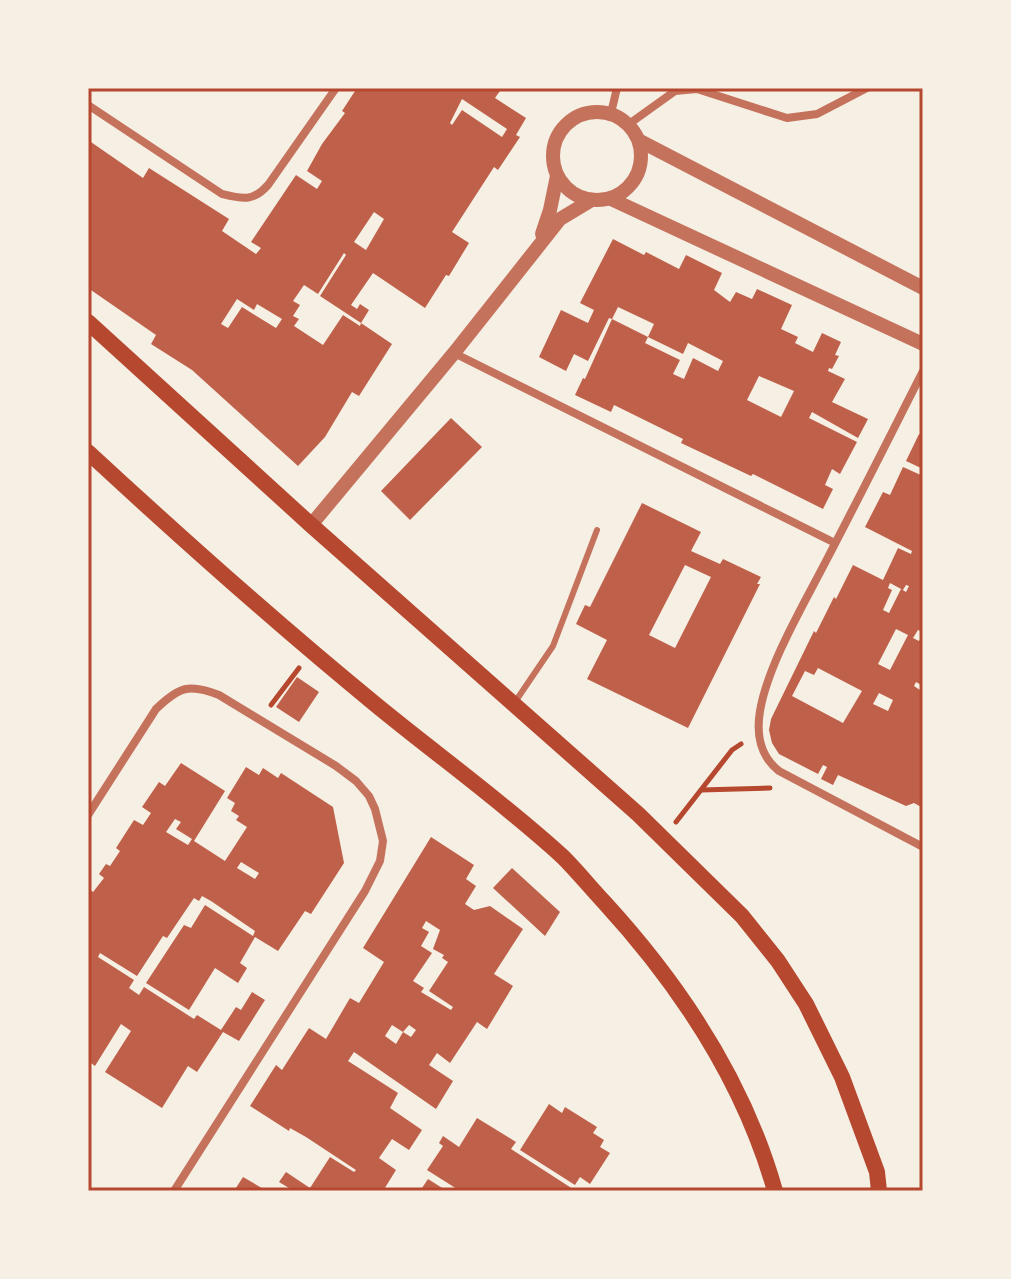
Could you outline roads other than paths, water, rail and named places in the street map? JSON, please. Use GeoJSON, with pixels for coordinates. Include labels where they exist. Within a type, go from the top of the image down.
{"type":"FeatureCollection","features":[{"type":"Feature","properties":{"kind":"main road"},"geometry":{"type":"LineString","coordinates":[[88,322],[663,839],[742,916],[778,961],[806,1004],[842,1077],[877,1172],[879,1191]]}},
{"type":"Feature","properties":{"kind":"main road"},"geometry":{"type":"LineString","coordinates":[[88,452],[198,553],[374,704],[486,791],[565,859],[631,931],[685,1002],[727,1070],[756,1132],[775,1191]]}},
{"type":"Feature","properties":{"kind":"street"},"geometry":{"type":"LineString","coordinates":[[88,105],[222,194],[242,199],[253,198],[268,185],[336,88]]}},
{"type":"Feature","properties":{"kind":"street"},"geometry":{"type":"LineString","coordinates":[[611,113],[617,88]]}},
{"type":"Feature","properties":{"kind":"street"},"geometry":{"type":"LineString","coordinates":[[629,124],[675,91],[697,89],[787,118],[817,114],[867,88]]}},
{"type":"Feature","properties":{"kind":"street"},"geometry":{"type":"LineString","coordinates":[[311,525],[560,219],[590,201],[611,199],[627,190],[638,176],[643,158],[640,141],[629,124],[611,113],[590,112],[571,120],[557,135],[552,155],[557,176],[538,245]]}},
{"type":"Feature","properties":{"kind":"street"},"geometry":{"type":"LineString","coordinates":[[640,141],[923,288]]}},
{"type":"Feature","properties":{"kind":"street"},"geometry":{"type":"LineString","coordinates":[[557,176],[570,192],[590,201]]}},
{"type":"Feature","properties":{"kind":"street"},"geometry":{"type":"LineString","coordinates":[[611,199],[923,344]]}},
{"type":"Feature","properties":{"kind":"street"},"geometry":{"type":"LineString","coordinates":[[454,353],[835,543]]}},
{"type":"Feature","properties":{"kind":"street"},"geometry":{"type":"LineString","coordinates":[[923,371],[772,673],[760,709],[759,732],[760,746],[767,761],[795,780],[923,847]]}},
{"type":"Feature","properties":{"kind":"street"},"geometry":{"type":"LineString","coordinates":[[88,815],[156,709],[178,691],[189,687],[202,688],[261,718],[356,781],[369,796],[379,822],[383,841],[380,861],[365,891],[174,1191]]}},
{"type":"Feature","properties":{"kind":"lane"},"geometry":{"type":"LineString","coordinates":[[513,705],[553,646],[597,530]]}}]}
